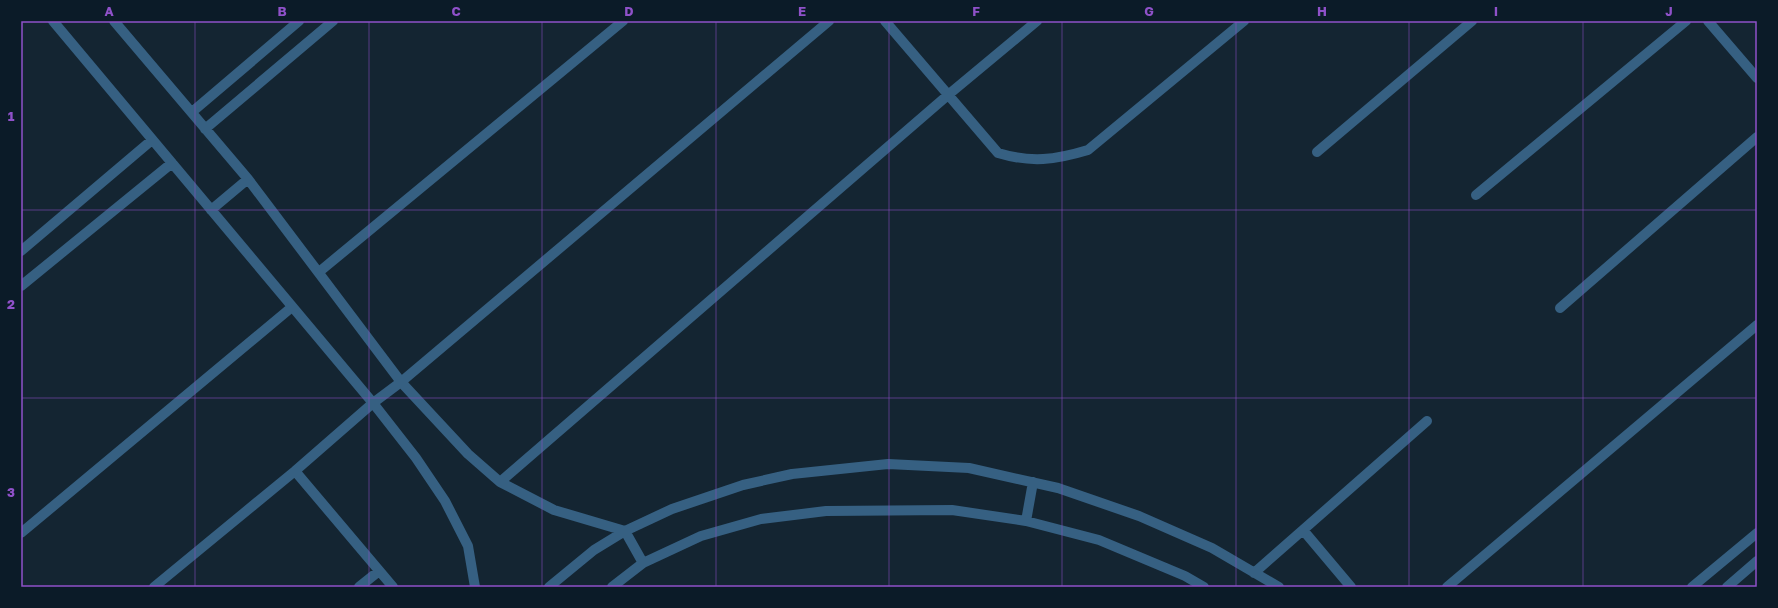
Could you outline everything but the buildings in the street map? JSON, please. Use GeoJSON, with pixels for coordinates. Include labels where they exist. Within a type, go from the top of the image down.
{"type":"FeatureCollection","features":[{"type":"Feature","properties":{"kind":"street"},"geometry":{"type":"LineString","coordinates":[[53,21],[373,403],[416,458],[445,501],[468,546],[475,587]]}},
{"type":"Feature","properties":{"kind":"street"},"geometry":{"type":"LineString","coordinates":[[114,21],[248,179],[320,272],[401,382],[468,454],[500,482],[554,510],[625,531],[643,563]]}},
{"type":"Feature","properties":{"kind":"street"},"geometry":{"type":"LineString","coordinates":[[192,112],[300,21]]}},
{"type":"Feature","properties":{"kind":"street"},"geometry":{"type":"LineString","coordinates":[[206,129],[333,21]]}},
{"type":"Feature","properties":{"kind":"street"},"geometry":{"type":"LineString","coordinates":[[320,272],[623,21]]}},
{"type":"Feature","properties":{"kind":"street"},"geometry":{"type":"LineString","coordinates":[[154,587],[295,471],[373,403],[401,382],[829,21]]}},
{"type":"Feature","properties":{"kind":"street"},"geometry":{"type":"LineString","coordinates":[[885,21],[998,153],[1015,158],[1039,160],[1063,158],[1088,150],[1244,21]]}},
{"type":"Feature","properties":{"kind":"street"},"geometry":{"type":"LineString","coordinates":[[500,482],[948,95],[1037,21]]}},
{"type":"Feature","properties":{"kind":"street"},"geometry":{"type":"LineString","coordinates":[[1317,152],[1472,21]]}},
{"type":"Feature","properties":{"kind":"street"},"geometry":{"type":"LineString","coordinates":[[1476,195],[1686,21]]}},
{"type":"Feature","properties":{"kind":"street"},"geometry":{"type":"LineString","coordinates":[[1708,21],[1757,78]]}},
{"type":"Feature","properties":{"kind":"street"},"geometry":{"type":"LineString","coordinates":[[1560,308],[1757,137]]}},
{"type":"Feature","properties":{"kind":"street"},"geometry":{"type":"LineString","coordinates":[[21,251],[152,140]]}},
{"type":"Feature","properties":{"kind":"street"},"geometry":{"type":"LineString","coordinates":[[21,286],[172,163]]}},
{"type":"Feature","properties":{"kind":"street"},"geometry":{"type":"LineString","coordinates":[[211,210],[248,179]]}},
{"type":"Feature","properties":{"kind":"street"},"geometry":{"type":"LineString","coordinates":[[21,533],[292,307]]}},
{"type":"Feature","properties":{"kind":"street"},"geometry":{"type":"LineString","coordinates":[[1447,587],[1757,325]]}},
{"type":"Feature","properties":{"kind":"street"},"geometry":{"type":"LineString","coordinates":[[1254,573],[1427,421]]}},
{"type":"Feature","properties":{"kind":"street"},"geometry":{"type":"LineString","coordinates":[[549,587],[594,550],[625,531],[672,509],[743,485],[792,474],[888,464],[969,468],[1058,488],[1140,516],[1212,548],[1279,587]]}},
{"type":"Feature","properties":{"kind":"street"},"geometry":{"type":"LineString","coordinates":[[295,471],[393,587]]}},
{"type":"Feature","properties":{"kind":"street"},"geometry":{"type":"LineString","coordinates":[[1026,521],[1033,482]]}},
{"type":"Feature","properties":{"kind":"street"},"geometry":{"type":"LineString","coordinates":[[612,587],[643,563],[701,536],[761,519],[826,511],[952,510],[1026,521],[1099,540],[1185,576],[1204,587]]}},
{"type":"Feature","properties":{"kind":"street"},"geometry":{"type":"LineString","coordinates":[[1303,530],[1351,587]]}},
{"type":"Feature","properties":{"kind":"street"},"geometry":{"type":"LineString","coordinates":[[1692,587],[1757,533]]}},
{"type":"Feature","properties":{"kind":"street"},"geometry":{"type":"LineString","coordinates":[[1727,587],[1757,561]]}},
{"type":"Feature","properties":{"kind":"street"},"geometry":{"type":"LineString","coordinates":[[359,587],[379,570]]}}]}
